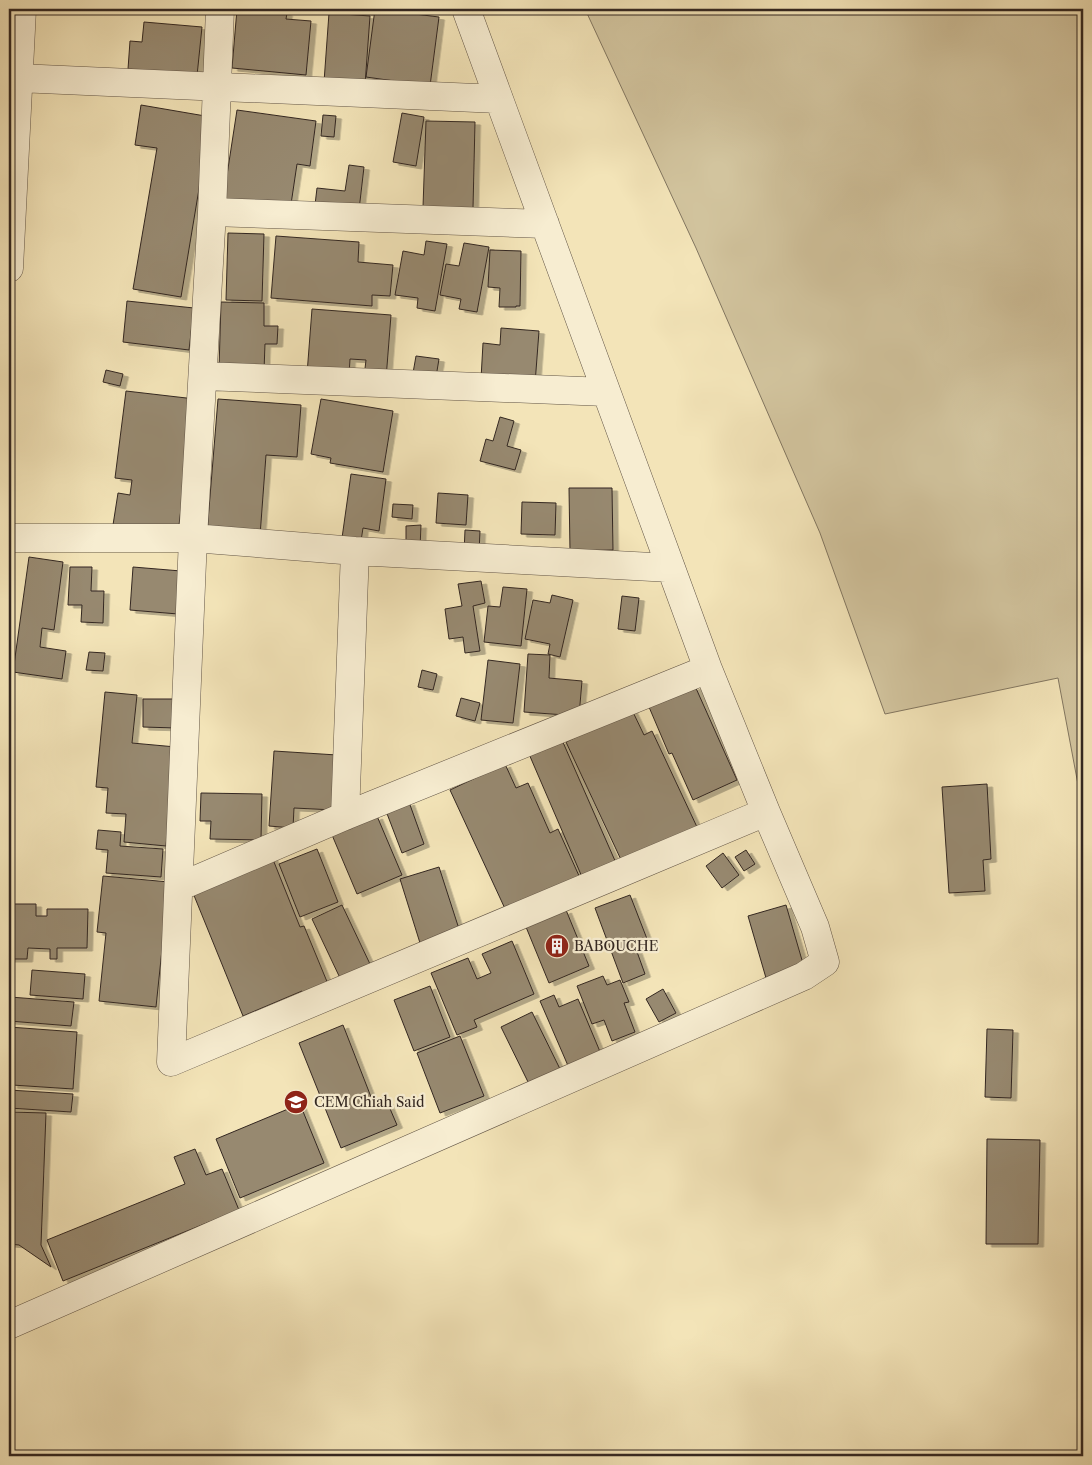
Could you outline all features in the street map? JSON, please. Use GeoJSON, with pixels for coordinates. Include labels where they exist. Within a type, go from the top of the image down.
{"type":"FeatureCollection","features":[{"type":"Feature","properties":{"kind":"street"},"geometry":{"type":"LineString","coordinates":[[9,268],[22,9]]}},
{"type":"Feature","properties":{"kind":"street"},"geometry":{"type":"LineString","coordinates":[[220,9],[212,212],[193,538],[171,1062],[766,812]]}},
{"type":"Feature","properties":{"kind":"street"},"geometry":{"type":"LineString","coordinates":[[9,1325],[804,976],[825,962],[815,927],[708,669],[466,9]]}},
{"type":"Feature","properties":{"kind":"street"},"geometry":{"type":"LineString","coordinates":[[18,78],[499,99]]}},
{"type":"Feature","properties":{"kind":"street"},"geometry":{"type":"LineString","coordinates":[[212,212],[545,224]]}},
{"type":"Feature","properties":{"kind":"street"},"geometry":{"type":"LineString","coordinates":[[203,376],[606,392]]}},
{"type":"Feature","properties":{"kind":"street"},"geometry":{"type":"LineString","coordinates":[[9,538],[193,538],[355,551],[671,568]]}},
{"type":"Feature","properties":{"kind":"street"},"geometry":{"type":"LineString","coordinates":[[345,816],[355,551]]}},
{"type":"Feature","properties":{"kind":"street"},"geometry":{"type":"LineString","coordinates":[[179,886],[345,816],[708,669]]}},
{"type":"Feature","properties":{"kind":"shaded area"},"geometry":{"type":"Polygon","coordinates":[[[585,9],[1083,9],[1083,811],[1058,678],[885,714],[820,533],[696,248],[585,9]]]}},
{"type":"Feature","properties":{"kind":"building"},"geometry":{"type":"Polygon","coordinates":[[[237,9],[287,13],[286,19],[311,21],[306,75],[232,68],[237,9]]]}},
{"type":"Feature","properties":{"kind":"building"},"geometry":{"type":"Polygon","coordinates":[[[318,9],[371,9],[371,13],[318,9]]]}},
{"type":"Feature","properties":{"kind":"building"},"geometry":{"type":"Polygon","coordinates":[[[375,9],[439,17],[430,86],[366,77],[375,9]]]}},
{"type":"Feature","properties":{"kind":"building"},"geometry":{"type":"Polygon","coordinates":[[[329,13],[370,16],[365,85],[324,82],[329,13]]]}},
{"type":"Feature","properties":{"kind":"building"},"geometry":{"type":"Polygon","coordinates":[[[144,22],[202,27],[197,76],[128,69],[130,41],[142,42],[144,22]]]}},
{"type":"Feature","properties":{"kind":"building"},"geometry":{"type":"Polygon","coordinates":[[[141,105],[211,117],[181,297],[133,289],[157,148],[135,145],[141,105]]]}},
{"type":"Feature","properties":{"kind":"building"},"geometry":{"type":"Polygon","coordinates":[[[237,110],[316,121],[310,166],[297,164],[290,211],[223,201],[237,110]]]}},
{"type":"Feature","properties":{"kind":"building"},"geometry":{"type":"Polygon","coordinates":[[[402,113],[424,117],[416,166],[393,162],[402,113]]]}},
{"type":"Feature","properties":{"kind":"building"},"geometry":{"type":"Polygon","coordinates":[[[323,115],[336,116],[334,137],[321,136],[323,115]]]}},
{"type":"Feature","properties":{"kind":"building"},"geometry":{"type":"Polygon","coordinates":[[[426,121],[475,122],[473,208],[423,207],[426,121]]]}},
{"type":"Feature","properties":{"kind":"building"},"geometry":{"type":"Polygon","coordinates":[[[349,165],[364,167],[359,210],[315,205],[317,188],[345,191],[349,165]]]}},
{"type":"Feature","properties":{"kind":"building"},"geometry":{"type":"Polygon","coordinates":[[[228,233],[264,234],[262,301],[226,300],[228,233]]]}},
{"type":"Feature","properties":{"kind":"building"},"geometry":{"type":"Polygon","coordinates":[[[276,236],[359,242],[358,262],[393,265],[390,296],[372,295],[372,306],[271,298],[276,236]]]}},
{"type":"Feature","properties":{"kind":"building"},"geometry":{"type":"Polygon","coordinates":[[[426,241],[447,244],[435,311],[417,308],[418,298],[395,295],[403,251],[424,255],[426,241]]]}},
{"type":"Feature","properties":{"kind":"building"},"geometry":{"type":"Polygon","coordinates":[[[464,243],[489,247],[477,312],[459,309],[461,299],[440,295],[446,264],[459,266],[464,243]]]}},
{"type":"Feature","properties":{"kind":"building"},"geometry":{"type":"Polygon","coordinates":[[[490,250],[521,251],[520,306],[499,307],[500,288],[488,287],[490,250]]]}},
{"type":"Feature","properties":{"kind":"building"},"geometry":{"type":"Polygon","coordinates":[[[127,301],[194,308],[189,350],[123,342],[127,301]]]}},
{"type":"Feature","properties":{"kind":"building"},"geometry":{"type":"Polygon","coordinates":[[[221,302],[264,303],[264,326],[278,326],[277,344],[265,344],[264,371],[219,369],[221,302]]]}},
{"type":"Feature","properties":{"kind":"building"},"geometry":{"type":"Polygon","coordinates":[[[312,309],[391,315],[386,379],[364,377],[366,360],[350,359],[349,377],[307,374],[312,309]]]}},
{"type":"Feature","properties":{"kind":"building"},"geometry":{"type":"Polygon","coordinates":[[[501,328],[539,331],[535,384],[481,379],[483,343],[500,345],[501,328]]]}},
{"type":"Feature","properties":{"kind":"building"},"geometry":{"type":"Polygon","coordinates":[[[416,356],[439,359],[436,377],[413,373],[416,356]]]}},
{"type":"Feature","properties":{"kind":"building"},"geometry":{"type":"Polygon","coordinates":[[[106,370],[123,374],[120,386],[103,382],[106,370]]]}},
{"type":"Feature","properties":{"kind":"building"},"geometry":{"type":"Polygon","coordinates":[[[126,391],[195,399],[178,533],[113,525],[118,493],[130,495],[132,480],[115,478],[126,391]]]}},
{"type":"Feature","properties":{"kind":"building"},"geometry":{"type":"Polygon","coordinates":[[[218,399],[301,405],[297,457],[266,455],[260,536],[207,533],[218,399]]]}},
{"type":"Feature","properties":{"kind":"building"},"geometry":{"type":"Polygon","coordinates":[[[321,399],[393,411],[383,472],[330,463],[331,458],[311,454],[321,399]]]}},
{"type":"Feature","properties":{"kind":"building"},"geometry":{"type":"Polygon","coordinates":[[[500,417],[514,421],[507,446],[521,450],[515,470],[480,461],[486,439],[493,441],[500,417]]]}},
{"type":"Feature","properties":{"kind":"building"},"geometry":{"type":"Polygon","coordinates":[[[351,474],[386,479],[379,531],[363,528],[361,541],[342,538],[351,474]]]}},
{"type":"Feature","properties":{"kind":"building"},"geometry":{"type":"Polygon","coordinates":[[[569,488],[612,488],[613,550],[570,551],[569,488]]]}},
{"type":"Feature","properties":{"kind":"building"},"geometry":{"type":"Polygon","coordinates":[[[438,493],[468,495],[466,525],[436,523],[438,493]]]}},
{"type":"Feature","properties":{"kind":"building"},"geometry":{"type":"Polygon","coordinates":[[[522,502],[556,503],[555,535],[521,534],[522,502]]]}},
{"type":"Feature","properties":{"kind":"building"},"geometry":{"type":"Polygon","coordinates":[[[393,504],[413,505],[412,519],[392,517],[393,504]]]}},
{"type":"Feature","properties":{"kind":"building"},"geometry":{"type":"Polygon","coordinates":[[[421,525],[420,548],[406,548],[406,526],[421,525]]]}},
{"type":"Feature","properties":{"kind":"building"},"geometry":{"type":"Polygon","coordinates":[[[465,530],[480,531],[479,553],[464,553],[465,530]]]}},
{"type":"Feature","properties":{"kind":"building"},"geometry":{"type":"Polygon","coordinates":[[[29,557],[63,562],[54,630],[42,628],[40,647],[66,651],[62,679],[13,672],[29,557]]]}},
{"type":"Feature","properties":{"kind":"building"},"geometry":{"type":"Polygon","coordinates":[[[70,567],[92,567],[91,591],[104,591],[103,623],[81,622],[82,605],[68,605],[70,567]]]}},
{"type":"Feature","properties":{"kind":"building"},"geometry":{"type":"Polygon","coordinates":[[[133,567],[181,571],[178,614],[130,610],[133,567]]]}},
{"type":"Feature","properties":{"kind":"building"},"geometry":{"type":"Polygon","coordinates":[[[481,581],[485,603],[473,606],[480,651],[465,653],[463,637],[449,639],[445,609],[462,606],[458,584],[481,581]]]}},
{"type":"Feature","properties":{"kind":"building"},"geometry":{"type":"Polygon","coordinates":[[[503,587],[527,589],[521,646],[484,642],[488,606],[500,607],[503,587]]]}},
{"type":"Feature","properties":{"kind":"building"},"geometry":{"type":"Polygon","coordinates":[[[552,595],[573,600],[560,657],[548,654],[550,644],[525,639],[533,600],[550,603],[552,595]]]}},
{"type":"Feature","properties":{"kind":"building"},"geometry":{"type":"Polygon","coordinates":[[[622,596],[639,598],[635,631],[618,629],[622,596]]]}},
{"type":"Feature","properties":{"kind":"building"},"geometry":{"type":"Polygon","coordinates":[[[89,652],[105,653],[103,671],[86,670],[89,652]]]}},
{"type":"Feature","properties":{"kind":"building"},"geometry":{"type":"Polygon","coordinates":[[[528,654],[550,655],[549,678],[582,681],[579,716],[524,712],[528,654]]]}},
{"type":"Feature","properties":{"kind":"building"},"geometry":{"type":"Polygon","coordinates":[[[488,660],[520,664],[513,723],[481,720],[488,660]]]}},
{"type":"Feature","properties":{"kind":"building"},"geometry":{"type":"Polygon","coordinates":[[[422,670],[437,674],[433,690],[418,687],[422,670]]]}},
{"type":"Feature","properties":{"kind":"building"},"geometry":{"type":"Polygon","coordinates":[[[695,686],[737,780],[693,800],[672,753],[669,754],[649,707],[695,686]]]}},
{"type":"Feature","properties":{"kind":"building"},"geometry":{"type":"Polygon","coordinates":[[[105,692],[137,695],[132,743],[176,747],[166,846],[124,842],[126,814],[106,813],[108,788],[96,787],[105,692]]]}},
{"type":"Feature","properties":{"kind":"building"},"geometry":{"type":"Polygon","coordinates":[[[461,698],[480,703],[475,721],[456,716],[461,698]]]}},
{"type":"Feature","properties":{"kind":"building"},"geometry":{"type":"Polygon","coordinates":[[[143,699],[177,699],[176,728],[143,727],[143,699]]]}},
{"type":"Feature","properties":{"kind":"building"},"geometry":{"type":"Polygon","coordinates":[[[632,710],[644,735],[652,731],[697,827],[623,864],[566,742],[632,710]]]}},
{"type":"Feature","properties":{"kind":"building"},"geometry":{"type":"Polygon","coordinates":[[[562,740],[616,863],[582,877],[529,754],[562,740]]]}},
{"type":"Feature","properties":{"kind":"building"},"geometry":{"type":"Polygon","coordinates":[[[274,751],[337,755],[334,810],[294,808],[293,828],[269,826],[274,751]]]}},
{"type":"Feature","properties":{"kind":"building"},"geometry":{"type":"Polygon","coordinates":[[[505,764],[516,788],[528,783],[550,833],[558,829],[580,878],[507,913],[450,790],[505,764]]]}},
{"type":"Feature","properties":{"kind":"building"},"geometry":{"type":"Polygon","coordinates":[[[987,784],[991,859],[983,860],[985,891],[949,893],[942,787],[987,784]]]}},
{"type":"Feature","properties":{"kind":"building"},"geometry":{"type":"Polygon","coordinates":[[[201,793],[262,794],[261,840],[210,839],[211,821],[200,821],[201,793]]]}},
{"type":"Feature","properties":{"kind":"building"},"geometry":{"type":"Polygon","coordinates":[[[409,802],[424,844],[402,853],[386,811],[409,802]]]}},
{"type":"Feature","properties":{"kind":"building"},"geometry":{"type":"Polygon","coordinates":[[[377,816],[402,875],[357,894],[332,835],[377,816]]]}},
{"type":"Feature","properties":{"kind":"building"},"geometry":{"type":"Polygon","coordinates":[[[98,830],[121,832],[120,846],[163,849],[161,877],[106,873],[108,850],[96,849],[98,830]]]}},
{"type":"Feature","properties":{"kind":"building"},"geometry":{"type":"Polygon","coordinates":[[[317,849],[338,902],[300,917],[279,864],[317,849]]]}},
{"type":"Feature","properties":{"kind":"building"},"geometry":{"type":"Polygon","coordinates":[[[746,850],[755,864],[744,871],[735,857],[746,850]]]}},
{"type":"Feature","properties":{"kind":"building"},"geometry":{"type":"Polygon","coordinates":[[[723,853],[739,875],[722,888],[706,866],[723,853]]]}},
{"type":"Feature","properties":{"kind":"building"},"geometry":{"type":"Polygon","coordinates":[[[272,857],[300,927],[304,926],[328,984],[303,994],[302,991],[243,1016],[193,893],[272,857]]]}},
{"type":"Feature","properties":{"kind":"building"},"geometry":{"type":"Polygon","coordinates":[[[439,867],[460,932],[420,943],[400,879],[439,867]]]}},
{"type":"Feature","properties":{"kind":"building"},"geometry":{"type":"Polygon","coordinates":[[[103,876],[169,882],[156,1007],[99,1001],[106,933],[97,932],[103,876]]]}},
{"type":"Feature","properties":{"kind":"building"},"geometry":{"type":"Polygon","coordinates":[[[630,895],[649,944],[636,949],[645,974],[623,983],[595,908],[630,895]]]}},
{"type":"Feature","properties":{"kind":"building"},"geometry":{"type":"Polygon","coordinates":[[[9,904],[36,904],[36,916],[47,916],[47,909],[88,909],[87,948],[57,948],[57,959],[50,959],[50,949],[28,948],[27,959],[9,959],[9,904]]]}},
{"type":"Feature","properties":{"kind":"building"},"geometry":{"type":"Polygon","coordinates":[[[342,905],[370,964],[340,978],[312,919],[342,905]]]}},
{"type":"Feature","properties":{"kind":"building"},"geometry":{"type":"Polygon","coordinates":[[[786,905],[804,967],[766,978],[748,916],[786,905]]]}},
{"type":"Feature","properties":{"kind":"building","name":"BABOUCHE"},"geometry":{"type":"Polygon","coordinates":[[[566,910],[589,966],[549,983],[526,927],[566,910]]]}},
{"type":"Feature","properties":{"kind":"building"},"geometry":{"type":"Polygon","coordinates":[[[512,941],[534,994],[474,1020],[477,1027],[457,1035],[431,973],[468,958],[477,979],[491,973],[482,954],[512,941]]]}},
{"type":"Feature","properties":{"kind":"building"},"geometry":{"type":"Polygon","coordinates":[[[32,970],[85,974],[83,999],[30,995],[32,970]]]}},
{"type":"Feature","properties":{"kind":"building"},"geometry":{"type":"Polygon","coordinates":[[[603,976],[607,985],[620,980],[629,1002],[624,1003],[635,1032],[612,1041],[604,1020],[592,1024],[577,986],[603,976]]]}},
{"type":"Feature","properties":{"kind":"building"},"geometry":{"type":"Polygon","coordinates":[[[430,986],[450,1037],[414,1051],[394,1000],[430,986]]]}},
{"type":"Feature","properties":{"kind":"building"},"geometry":{"type":"Polygon","coordinates":[[[663,989],[676,1013],[659,1022],[646,999],[663,989]]]}},
{"type":"Feature","properties":{"kind":"building"},"geometry":{"type":"Polygon","coordinates":[[[554,995],[559,1007],[578,999],[601,1054],[569,1068],[540,1001],[554,995]]]}},
{"type":"Feature","properties":{"kind":"building"},"geometry":{"type":"Polygon","coordinates":[[[10,997],[74,1002],[71,1026],[9,1021],[10,997]]]}},
{"type":"Feature","properties":{"kind":"building"},"geometry":{"type":"Polygon","coordinates":[[[532,1012],[561,1071],[530,1086],[501,1027],[532,1012]]]}},
{"type":"Feature","properties":{"kind":"building"},"geometry":{"type":"Polygon","coordinates":[[[343,1025],[373,1102],[385,1097],[397,1125],[341,1148],[299,1043],[343,1025]]]}},
{"type":"Feature","properties":{"kind":"building"},"geometry":{"type":"Polygon","coordinates":[[[9,1027],[77,1032],[73,1089],[12,1085],[14,1062],[10,1062],[9,1027]]]}},
{"type":"Feature","properties":{"kind":"building"},"geometry":{"type":"Polygon","coordinates":[[[987,1029],[1013,1030],[1011,1098],[985,1097],[987,1029]]]}},
{"type":"Feature","properties":{"kind":"building"},"geometry":{"type":"Polygon","coordinates":[[[460,1036],[484,1096],[440,1113],[417,1053],[460,1036]]]}},
{"type":"Feature","properties":{"kind":"building"},"geometry":{"type":"Polygon","coordinates":[[[9,1090],[73,1094],[71,1112],[9,1108],[9,1090]]]}},
{"type":"Feature","properties":{"kind":"building"},"geometry":{"type":"Polygon","coordinates":[[[300,1104],[324,1163],[240,1198],[216,1139],[300,1104]]]}},
{"type":"Feature","properties":{"kind":"building"},"geometry":{"type":"Polygon","coordinates":[[[9,1112],[46,1113],[41,1245],[51,1267],[19,1245],[9,1244],[9,1112]]]}},
{"type":"Feature","properties":{"kind":"building"},"geometry":{"type":"Polygon","coordinates":[[[987,1139],[1040,1140],[1038,1244],[986,1244],[987,1139]]]}},
{"type":"Feature","properties":{"kind":"building"},"geometry":{"type":"Polygon","coordinates":[[[195,1149],[206,1175],[222,1169],[239,1210],[63,1281],[47,1240],[185,1184],[174,1157],[195,1149]]]}},
{"type":"Feature","properties":{"kind":"place","name":"BABOUCHE"},"geometry":{"type":"Point","coordinates":[557,946]}},
{"type":"Feature","properties":{"kind":"place","name":"CEM Chiah Said"},"geometry":{"type":"Point","coordinates":[296,1102]}}]}
